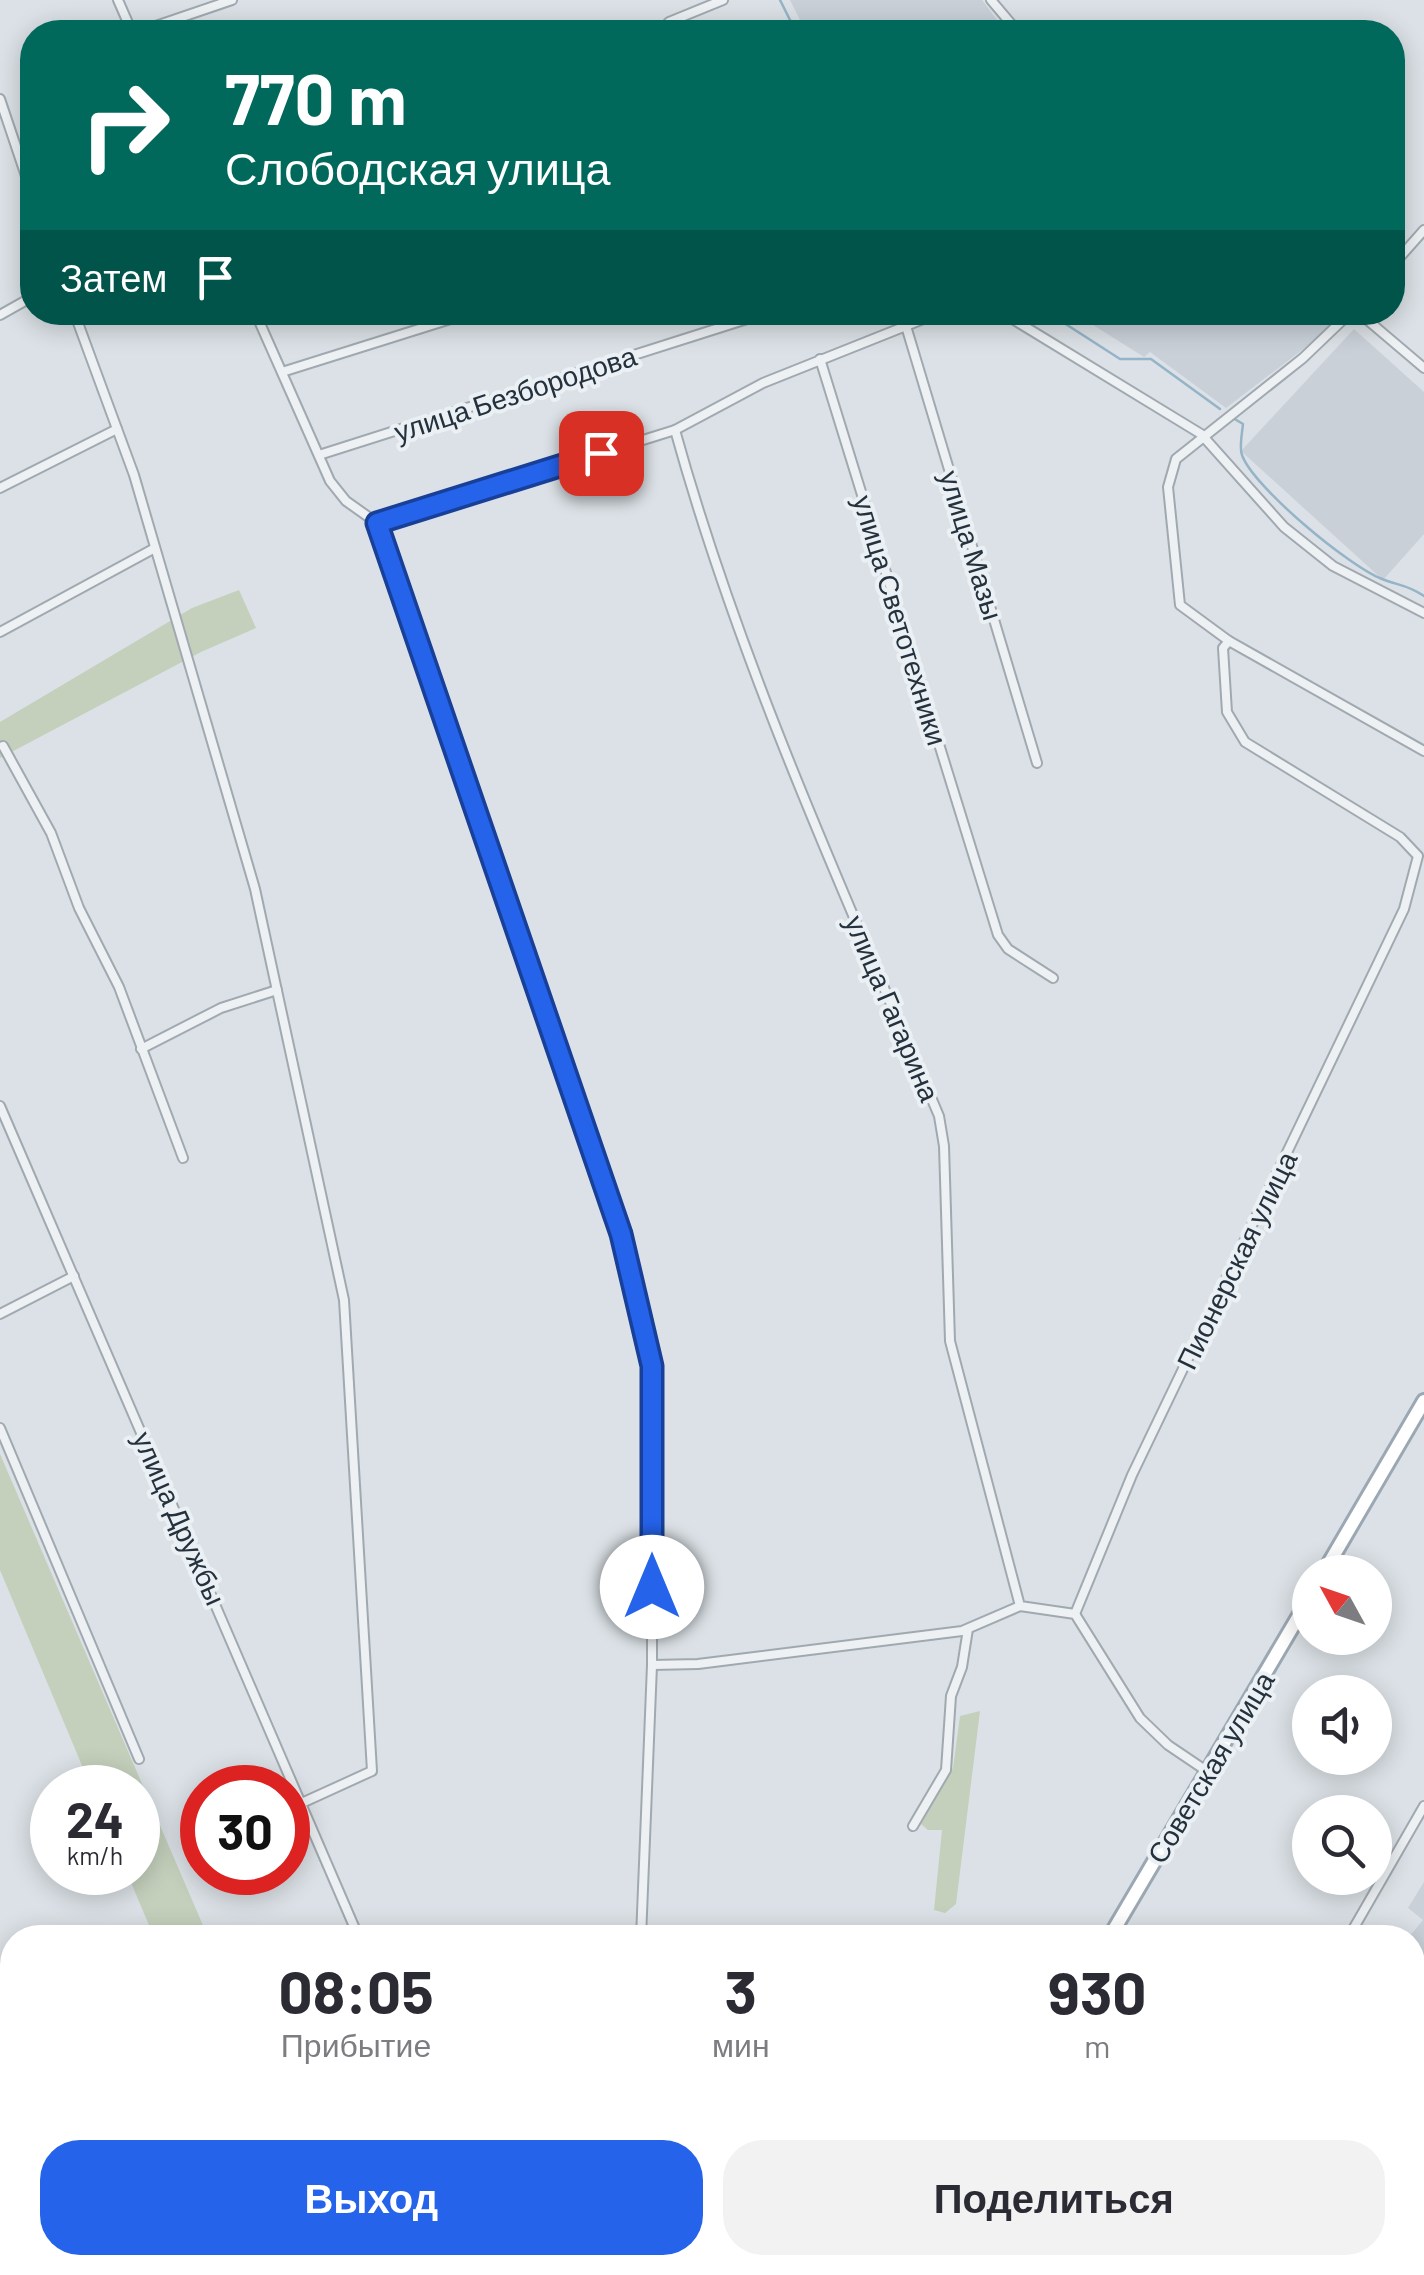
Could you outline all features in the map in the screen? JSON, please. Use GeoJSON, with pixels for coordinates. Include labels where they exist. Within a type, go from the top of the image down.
{"type":"FeatureCollection","features":[{"type":"Feature","properties":{"kind":"main road"},"geometry":{"type":"LineString","coordinates":[[1334,1555],[1424,1401]]}},
{"type":"Feature","properties":{"kind":"main road","name":"Советская улица"},"geometry":{"type":"LineString","coordinates":[[1117,1925],[1292,1628]]}},
{"type":"Feature","properties":{"kind":"street"},"geometry":{"type":"LineString","coordinates":[[171,20],[232,0]]}},
{"type":"Feature","properties":{"kind":"street"},"geometry":{"type":"LineString","coordinates":[[675,20],[723,0]]}},
{"type":"Feature","properties":{"kind":"street"},"geometry":{"type":"LineString","coordinates":[[991,0],[1008,20]]}},
{"type":"Feature","properties":{"kind":"street"},"geometry":{"type":"LineString","coordinates":[[0,99],[20,158]]}},
{"type":"Feature","properties":{"kind":"street"},"geometry":{"type":"LineString","coordinates":[[1405,251],[1424,230]]}},
{"type":"Feature","properties":{"kind":"street"},"geometry":{"type":"LineString","coordinates":[[79,325],[155,548],[256,889],[344,1300],[372,1771],[310,1799]]}},
{"type":"Feature","properties":{"kind":"street"},"geometry":{"type":"LineString","coordinates":[[261,325],[319,455],[346,501],[377,523],[574,1088],[621,1234],[644,1326],[652,1366],[652,1665],[642,1925]]}},
{"type":"Feature","properties":{"kind":"street"},"geometry":{"type":"LineString","coordinates":[[282,372],[432,325]]}},
{"type":"Feature","properties":{"kind":"street","name":"улица Безбородова"},"geometry":{"type":"LineString","coordinates":[[319,455],[728,325]]}},
{"type":"Feature","properties":{"kind":"street"},"geometry":{"type":"LineString","coordinates":[[1022,325],[1202,434],[1284,527],[1333,566],[1424,613]]}},
{"type":"Feature","properties":{"kind":"street"},"geometry":{"type":"LineString","coordinates":[[1337,325],[1303,358],[1202,434],[1176,459],[1168,487],[1180,604],[1230,642],[1424,751]]}},
{"type":"Feature","properties":{"kind":"street"},"geometry":{"type":"LineString","coordinates":[[1373,325],[1424,368]]}},
{"type":"Feature","properties":{"kind":"street"},"geometry":{"type":"LineString","coordinates":[[377,523],[675,430],[820,360],[906,326]]}},
{"type":"Feature","properties":{"kind":"street","name":"улица Мазы"},"geometry":{"type":"LineString","coordinates":[[906,326],[1038,764]]}},
{"type":"Feature","properties":{"kind":"street","name":"улица Светотехники"},"geometry":{"type":"LineString","coordinates":[[820,360],[998,935],[1008,949],[1053,978]]}},
{"type":"Feature","properties":{"kind":"street"},"geometry":{"type":"LineString","coordinates":[[0,488],[117,429]]}},
{"type":"Feature","properties":{"kind":"street","name":"улица Гагарина"},"geometry":{"type":"LineString","coordinates":[[675,430],[741,631],[833,869],[939,1116],[944,1146],[950,1341],[1020,1606]]}},
{"type":"Feature","properties":{"kind":"street"},"geometry":{"type":"LineString","coordinates":[[0,632],[155,548]]}},
{"type":"Feature","properties":{"kind":"street","name":"Пионерская улица"},"geometry":{"type":"LineString","coordinates":[[1075,1614],[1132,1475],[1404,908],[1418,856],[1410,846],[1246,742],[1226,712],[1222,678],[1224,648],[1230,642]]}},
{"type":"Feature","properties":{"kind":"street"},"geometry":{"type":"LineString","coordinates":[[3,746],[50,832],[94,941],[119,987],[183,1158]]}},
{"type":"Feature","properties":{"kind":"street"},"geometry":{"type":"LineString","coordinates":[[141,1050],[220,1008],[277,990]]}},
{"type":"Feature","properties":{"kind":"street","name":"улица Дружбы"},"geometry":{"type":"LineString","coordinates":[[0,1106],[288,1765]]}},
{"type":"Feature","properties":{"kind":"street"},"geometry":{"type":"LineString","coordinates":[[0,1314],[74,1276]]}},
{"type":"Feature","properties":{"kind":"street"},"geometry":{"type":"LineString","coordinates":[[0,1428],[139,1759]]}},
{"type":"Feature","properties":{"kind":"street"},"geometry":{"type":"LineString","coordinates":[[652,1665],[698,1664],[968,1629],[1020,1606],[1075,1614],[1140,1718],[1168,1745],[1208,1772]]}},
{"type":"Feature","properties":{"kind":"street"},"geometry":{"type":"LineString","coordinates":[[913,1826],[946,1770],[951,1696],[962,1667],[968,1629]]}},
{"type":"Feature","properties":{"kind":"street"},"geometry":{"type":"LineString","coordinates":[[1355,1925],[1424,1806]]}},
{"type":"Feature","properties":{"kind":"street","name":"улица Дружбы"},"geometry":{"type":"LineString","coordinates":[[310,1816],[355,1925]]}},
{"type":"Feature","properties":{"kind":"shaded area"},"geometry":{"type":"Polygon","coordinates":[[[790,0],[982,0],[997,20],[800,20],[790,0]]]}},
{"type":"Feature","properties":{"kind":"shaded area"},"geometry":{"type":"Polygon","coordinates":[[[1093,325],[1329,325],[1226,408],[1150,352],[1144,357],[1093,325]]]}},
{"type":"Feature","properties":{"kind":"shaded area"},"geometry":{"type":"Polygon","coordinates":[[[1354,329],[1424,392],[1424,534],[1383,580],[1241,451],[1354,329]]]}},
{"type":"Feature","properties":{"kind":"shaded area"},"geometry":{"type":"Polygon","coordinates":[[[1424,1882],[1424,1925],[1419,1925],[1423,1920],[1408,1908],[1424,1882]]]}},
{"type":"Feature","properties":{"kind":"green space"},"geometry":{"type":"Polygon","coordinates":[[[239,590],[256,628],[201,652],[0,758],[0,722],[192,608],[239,590]]]}},
{"type":"Feature","properties":{"kind":"green space"},"geometry":{"type":"Polygon","coordinates":[[[0,1454],[134,1765],[82,1765],[0,1570],[0,1454]]]}},
{"type":"Feature","properties":{"kind":"green space"},"geometry":{"type":"Polygon","coordinates":[[[980,1711],[956,1904],[945,1913],[934,1910],[942,1830],[928,1830],[921,1824],[953,1768],[960,1716],[980,1711]]]}},
{"type":"Feature","properties":{"kind":"green space"},"geometry":{"type":"Polygon","coordinates":[[[160,1826],[180,1872],[180,1895],[190,1895],[203,1925],[149,1925],[136,1895],[160,1895],[160,1826]]]}},
{"type":"Feature","properties":{"kind":"waterway"},"geometry":{"type":"LineString","coordinates":[[780,0],[790,20]]}},
{"type":"Feature","properties":{"kind":"waterway"},"geometry":{"type":"LineString","coordinates":[[1067,325],[1120,359],[1151,359],[1220,409]]}},
{"type":"Feature","properties":{"kind":"waterway"},"geometry":{"type":"LineString","coordinates":[[1233,418],[1243,424],[1241,452],[1250,469],[1283,505],[1367,572],[1424,596]]}},
{"type":"Feature","properties":{"kind":"route"},"geometry":{"type":"LineString","coordinates":[[601,453],[377,523],[568,1070],[621,1234],[652,1366],[652,1587]]}}]}
